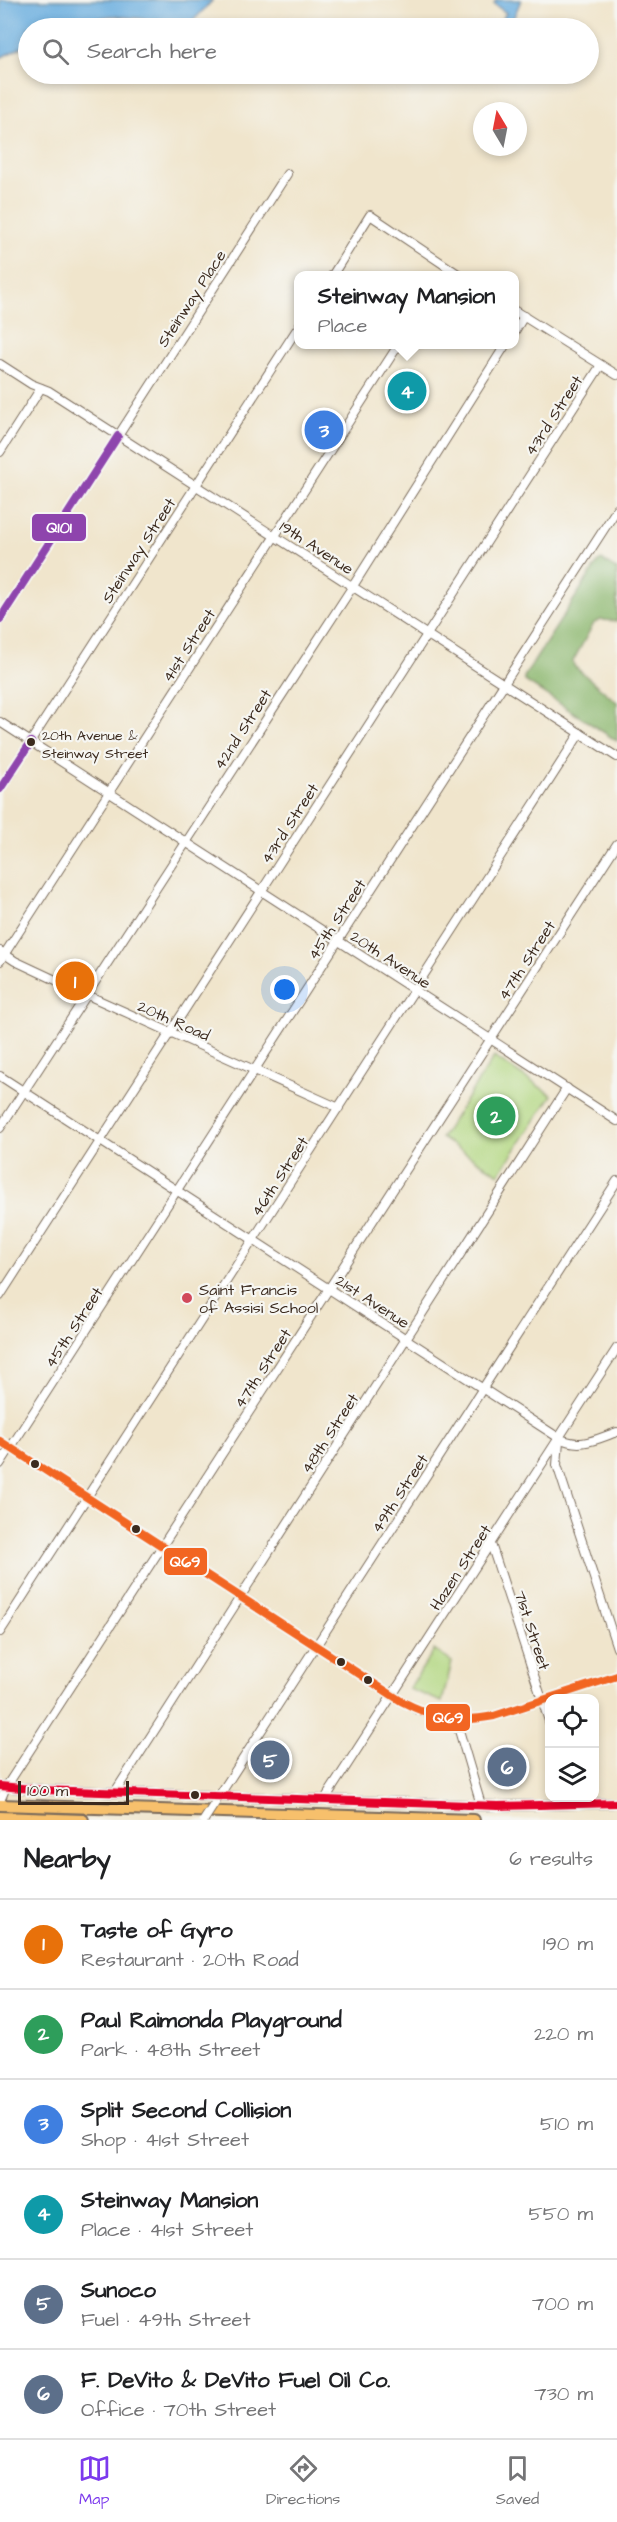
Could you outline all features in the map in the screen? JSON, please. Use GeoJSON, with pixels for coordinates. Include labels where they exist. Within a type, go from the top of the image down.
{"type":"FeatureCollection","features":[{"type":"Feature","properties":{"kind":"highway"},"geometry":{"type":"LineString","coordinates":[[0,1803],[474,1820]]}},
{"type":"Feature","properties":{"kind":"highway"},"geometry":{"type":"LineString","coordinates":[[0,1817],[83,1820]]}},
{"type":"Feature","properties":{"kind":"main road"},"geometry":{"type":"LineString","coordinates":[[3,1786],[217,1799],[324,1799],[481,1805],[551,1802]]}},
{"type":"Feature","properties":{"kind":"main road"},"geometry":{"type":"LineString","coordinates":[[596,1802],[617,1803]]}},
{"type":"Feature","properties":{"kind":"street","name":"Steinway Place"},"geometry":{"type":"LineString","coordinates":[[0,619],[287,174]]}},
{"type":"Feature","properties":{"kind":"street"},"geometry":{"type":"LineString","coordinates":[[335,271],[370,216],[454,271]]}},
{"type":"Feature","properties":{"kind":"street"},"geometry":{"type":"LineString","coordinates":[[446,271],[449,267]]}},
{"type":"Feature","properties":{"kind":"street"},"geometry":{"type":"LineString","coordinates":[[519,313],[617,375]]}},
{"type":"Feature","properties":{"kind":"street"},"geometry":{"type":"LineString","coordinates":[[519,325],[525,316]]}},
{"type":"Feature","properties":{"kind":"street","name":"Steinway Street"},"geometry":{"type":"LineString","coordinates":[[0,789],[294,334]]}},
{"type":"Feature","properties":{"kind":"street","name":"41st Street"},"geometry":{"type":"LineString","coordinates":[[2,955],[396,349]]}},
{"type":"Feature","properties":{"kind":"street","name":"42nd Street"},"geometry":{"type":"LineString","coordinates":[[0,1128],[503,349]]}},
{"type":"Feature","properties":{"kind":"street","name":"19th Avenue"},"geometry":{"type":"LineString","coordinates":[[0,364],[197,485],[617,757]]}},
{"type":"Feature","properties":{"kind":"street","name":"43rd Street"},"geometry":{"type":"LineString","coordinates":[[0,1296],[602,365]]}},
{"type":"Feature","properties":{"kind":"street"},"geometry":{"type":"LineString","coordinates":[[0,452],[41,388]]}},
{"type":"Feature","properties":{"kind":"street","name":"45th Street"},"geometry":{"type":"LineString","coordinates":[[0,1464],[617,509]]}},
{"type":"Feature","properties":{"kind":"street","name":"20th Avenue"},"geometry":{"type":"LineString","coordinates":[[0,722],[617,1121]]}},
{"type":"Feature","properties":{"kind":"street","name":"46th Street"},"geometry":{"type":"LineString","coordinates":[[0,1632],[580,733]]}},
{"type":"Feature","properties":{"kind":"street","name":"47th Street"},"geometry":{"type":"LineString","coordinates":[[0,1803],[3,1786],[162,1546],[617,844]]}},
{"type":"Feature","properties":{"kind":"street","name":"20th Road"},"geometry":{"type":"LineString","coordinates":[[2,955],[339,1108]]}},
{"type":"Feature","properties":{"kind":"street","name":"21st Avenue"},"geometry":{"type":"LineString","coordinates":[[0,1076],[559,1438],[570,1444],[578,1444],[617,1432]]}},
{"type":"Feature","properties":{"kind":"street","name":"48th Street"},"geometry":{"type":"LineString","coordinates":[[115,1792],[567,1088]]}},
{"type":"Feature","properties":{"kind":"street","name":"49th Street"},"geometry":{"type":"LineString","coordinates":[[204,1820],[617,1181]]}},
{"type":"Feature","properties":{"kind":"street"},"geometry":{"type":"LineString","coordinates":[[615,1351],[617,1362]]}},
{"type":"Feature","properties":{"kind":"street","name":"Hazen Street"},"geometry":{"type":"LineString","coordinates":[[324,1799],[615,1351]]}},
{"type":"Feature","properties":{"kind":"street"},"geometry":{"type":"LineString","coordinates":[[559,1438],[557,1465],[617,1648]]}},
{"type":"Feature","properties":{"kind":"street"},"geometry":{"type":"LineString","coordinates":[[0,1441],[393,1696],[420,1711],[456,1720],[486,1718],[617,1676]]}},
{"type":"Feature","properties":{"kind":"street","name":"71st Street"},"geometry":{"type":"LineString","coordinates":[[490,1544],[545,1710]]}},
{"type":"Feature","properties":{"kind":"street"},"geometry":{"type":"LineString","coordinates":[[456,1720],[481,1805]]}},
{"type":"Feature","properties":{"kind":"green space"},"geometry":{"type":"Polygon","coordinates":[[[602,560],[617,570],[617,621],[601,620],[594,623],[573,661],[574,666],[617,702],[617,741],[525,681],[524,677],[598,562],[602,560]]]}},
{"type":"Feature","properties":{"kind":"green space"},"geometry":{"type":"Polygon","coordinates":[[[494,1057],[552,1095],[499,1174],[441,1138],[494,1057]]]}},
{"type":"Feature","properties":{"kind":"green space"},"geometry":{"type":"Polygon","coordinates":[[[434,1650],[452,1662],[442,1702],[409,1689],[434,1650]]]}},
{"type":"Feature","properties":{"kind":"water"},"geometry":{"type":"Polygon","coordinates":[[[0,0],[213,0],[196,18],[111,16],[18,18],[18,49],[0,58],[0,0]]]}},
{"type":"Feature","properties":{"kind":"water"},"geometry":{"type":"Polygon","coordinates":[[[496,0],[521,0],[514,18],[503,18],[506,13],[494,4],[496,0]]]}},
{"type":"Feature","properties":{"kind":"transit line","name":"Q101"},"geometry":{"type":"LineString","coordinates":[[0,619],[118,436]]}},
{"type":"Feature","properties":{"kind":"transit line","name":"Q101"},"geometry":{"type":"LineString","coordinates":[[0,789],[31,742]]}},
{"type":"Feature","properties":{"kind":"transit line","name":"Q69"},"geometry":{"type":"LineString","coordinates":[[0,1441],[401,1701],[424,1712],[457,1719],[494,1716],[617,1676]]}},
{"type":"Feature","properties":{"kind":"transit line"},"geometry":{"type":"LineString","coordinates":[[0,1786],[43,1790],[498,1806],[617,1803]]}},
{"type":"Feature","properties":{"kind":"place","name":"Steinway Mansion"},"geometry":{"type":"Point","coordinates":[407,391]}},
{"type":"Feature","properties":{"kind":"place","name":"Split Second Collision"},"geometry":{"type":"Point","coordinates":[324,430]}},
{"type":"Feature","properties":{"kind":"place","name":"20th Avenue & Steinway Street"},"geometry":{"type":"Point","coordinates":[31,742]}},
{"type":"Feature","properties":{"kind":"place","name":"Taste of Gyro"},"geometry":{"type":"Point","coordinates":[75,981]}},
{"type":"Feature","properties":{"kind":"place","name":"Paul Raimonda Playground"},"geometry":{"type":"Point","coordinates":[496,1116]}},
{"type":"Feature","properties":{"kind":"place","name":"Saint Francis of Assisi School"},"geometry":{"type":"Point","coordinates":[187,1298]}},
{"type":"Feature","properties":{"kind":"place","name":"Sunoco"},"geometry":{"type":"Point","coordinates":[270,1760]}},
{"type":"Feature","properties":{"kind":"place","name":"F. DeVito & DeVito Fuel Oil Co."},"geometry":{"type":"Point","coordinates":[507,1767]}}]}
